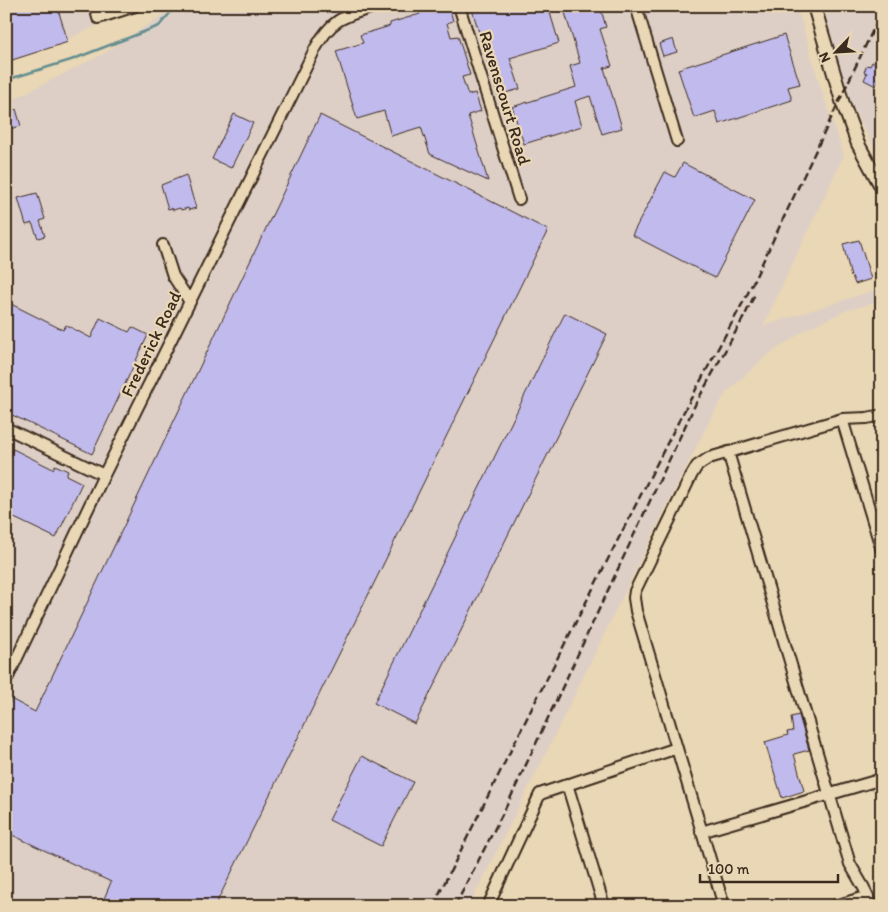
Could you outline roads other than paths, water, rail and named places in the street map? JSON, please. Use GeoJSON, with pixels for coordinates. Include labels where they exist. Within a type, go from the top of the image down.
{"type":"FeatureCollection","features":[{"type":"Feature","properties":{"kind":"main road"},"geometry":{"type":"LineString","coordinates":[[814,6],[843,104],[858,144],[882,188]]}},
{"type":"Feature","properties":{"kind":"street"},"geometry":{"type":"LineString","coordinates":[[94,6],[98,18],[135,6]]}},
{"type":"Feature","properties":{"kind":"street"},"geometry":{"type":"LineString","coordinates":[[351,10],[377,6]]}},
{"type":"Feature","properties":{"kind":"street","name":"Ravenscourt Road"},"geometry":{"type":"LineString","coordinates":[[459,6],[519,200]]}},
{"type":"Feature","properties":{"kind":"street"},"geometry":{"type":"LineString","coordinates":[[636,6],[677,141]]}},
{"type":"Feature","properties":{"kind":"street","name":"Frederick Road"},"geometry":{"type":"LineString","coordinates":[[6,681],[104,475],[315,49],[324,33],[332,24],[351,10]]}},
{"type":"Feature","properties":{"kind":"street"},"geometry":{"type":"LineString","coordinates":[[163,245],[173,276],[190,302]]}},
{"type":"Feature","properties":{"kind":"street"},"geometry":{"type":"LineString","coordinates":[[724,906],[636,611],[635,591],[697,466],[709,458],[842,418],[867,418],[882,415]]}},
{"type":"Feature","properties":{"kind":"street"},"geometry":{"type":"LineString","coordinates":[[842,418],[882,551]]}},
{"type":"Feature","properties":{"kind":"street"},"geometry":{"type":"LineString","coordinates":[[6,428],[104,475]]}},
{"type":"Feature","properties":{"kind":"street"},"geometry":{"type":"LineString","coordinates":[[728,452],[850,864],[870,901],[835,906]]}},
{"type":"Feature","properties":{"kind":"street"},"geometry":{"type":"LineString","coordinates":[[488,906],[540,794],[677,748]]}},
{"type":"Feature","properties":{"kind":"street"},"geometry":{"type":"LineString","coordinates":[[701,832],[882,779]]}},
{"type":"Feature","properties":{"kind":"street"},"geometry":{"type":"LineString","coordinates":[[568,784],[604,906]]}},
{"type":"Feature","properties":{"kind":"waterway"},"geometry":{"type":"LineString","coordinates":[[6,80],[71,60],[159,26],[176,6]]}},
{"type":"Feature","properties":{"kind":"railway"},"geometry":{"type":"LineString","coordinates":[[433,906],[675,428],[747,295],[882,11]]}},
{"type":"Feature","properties":{"kind":"railway"},"geometry":{"type":"LineString","coordinates":[[455,906],[508,803],[695,405],[755,294]]}}]}
